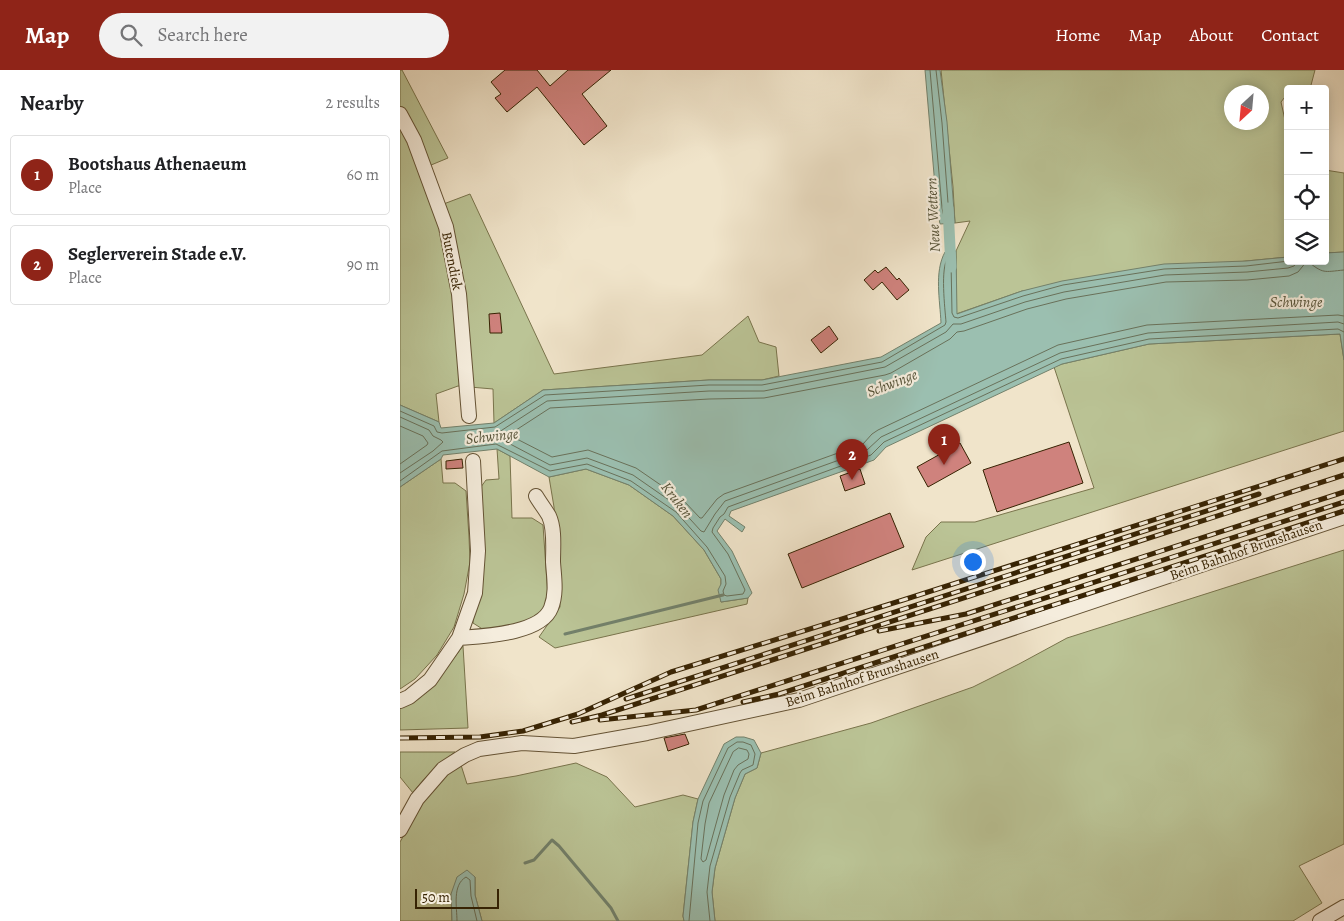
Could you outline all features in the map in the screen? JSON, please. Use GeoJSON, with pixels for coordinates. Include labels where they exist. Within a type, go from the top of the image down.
{"type":"FeatureCollection","features":[{"type":"Feature","properties":{"kind":"street","name":"Butendiek"},"geometry":{"type":"LineString","coordinates":[[400,114],[414,140],[446,227],[459,294],[469,416]]}},
{"type":"Feature","properties":{"kind":"street"},"geometry":{"type":"LineString","coordinates":[[400,701],[409,697],[430,680],[459,638],[475,593],[478,551],[473,461]]}},
{"type":"Feature","properties":{"kind":"street"},"geometry":{"type":"LineString","coordinates":[[459,638],[522,630],[540,621],[550,610],[555,596],[552,531],[549,517],[536,496]]}},
{"type":"Feature","properties":{"kind":"street","name":"Beim Bahnhof Brunshausen"},"geometry":{"type":"LineString","coordinates":[[400,830],[417,799],[443,769],[465,755],[480,749],[522,743],[574,746],[647,733],[798,700],[1344,518]]}},
{"type":"Feature","properties":{"kind":"street"},"geometry":{"type":"LineString","coordinates":[[1320,921],[1344,907]]}},
{"type":"Feature","properties":{"kind":"shaded area"},"geometry":{"type":"Polygon","coordinates":[[[400,70],[402,70],[448,158],[419,170],[433,208],[470,194],[554,374],[702,355],[748,316],[759,342],[776,347],[779,376],[762,380],[709,380],[543,390],[494,423],[493,389],[458,386],[436,394],[439,422],[400,405],[400,70]]]}},
{"type":"Feature","properties":{"kind":"shaded area"},"geometry":{"type":"Polygon","coordinates":[[[941,70],[1315,70],[1311,85],[1284,85],[1284,98],[1281,102],[1284,116],[1284,257],[1022,291],[956,314],[956,251],[970,221],[955,223],[941,70]]]}},
{"type":"Feature","properties":{"kind":"shaded area"},"geometry":{"type":"Polygon","coordinates":[[[1329,171],[1344,173],[1344,252],[1329,253],[1329,171]]]}},
{"type":"Feature","properties":{"kind":"shaded area"},"geometry":{"type":"Polygon","coordinates":[[[1340,334],[1344,360],[1344,431],[912,570],[926,537],[941,522],[975,522],[1094,488],[1054,367],[1149,344],[1340,334]]]}},
{"type":"Feature","properties":{"kind":"shaded area"},"geometry":{"type":"Polygon","coordinates":[[[497,449],[510,456],[512,518],[532,518],[543,525],[548,598],[544,610],[531,621],[484,630],[473,623],[478,491],[486,480],[499,479],[497,449]]]}},
{"type":"Feature","properties":{"kind":"shaded area"},"geometry":{"type":"Polygon","coordinates":[[[441,459],[443,483],[455,483],[466,491],[470,562],[464,594],[454,627],[437,655],[415,679],[400,689],[400,487],[441,459]]]}},
{"type":"Feature","properties":{"kind":"shaded area"},"geometry":{"type":"Polygon","coordinates":[[[586,469],[629,485],[673,516],[704,550],[721,579],[721,602],[748,598],[747,604],[555,648],[539,637],[560,607],[554,507],[549,477],[586,469]]]}},
{"type":"Feature","properties":{"kind":"shaded area"},"geometry":{"type":"Polygon","coordinates":[[[1344,550],[1344,844],[1299,866],[1322,903],[1293,921],[715,921],[712,892],[715,868],[735,798],[745,774],[757,768],[761,753],[871,723],[973,687],[1067,638],[1344,550]]]}},
{"type":"Feature","properties":{"kind":"shaded area"},"geometry":{"type":"Polygon","coordinates":[[[463,646],[468,728],[400,730],[400,708],[410,703],[427,689],[443,673],[463,646]]]}},
{"type":"Feature","properties":{"kind":"shaded area"},"geometry":{"type":"Polygon","coordinates":[[[400,752],[455,752],[432,771],[413,793],[400,777],[400,752]]]}},
{"type":"Feature","properties":{"kind":"shaded area"},"geometry":{"type":"Polygon","coordinates":[[[576,763],[607,777],[635,807],[683,795],[698,799],[693,822],[684,921],[482,921],[475,895],[475,877],[451,894],[452,921],[400,921],[400,842],[425,798],[443,776],[461,765],[467,784],[576,763]]]}},
{"type":"Feature","properties":{"kind":"water"},"geometry":{"type":"Polygon","coordinates":[[[925,70],[940,70],[947,122],[955,223],[940,224],[937,209],[925,70]]]}},
{"type":"Feature","properties":{"kind":"water"},"geometry":{"type":"Polygon","coordinates":[[[956,251],[957,314],[1022,291],[1062,281],[1164,264],[1246,261],[1284,257],[1284,265],[1329,265],[1329,253],[1344,252],[1344,360],[1340,334],[1149,344],[1062,364],[886,447],[874,460],[731,511],[729,516],[745,527],[742,532],[725,519],[717,531],[732,551],[752,593],[748,598],[721,602],[718,590],[721,579],[704,550],[673,516],[629,485],[586,469],[549,477],[497,449],[443,455],[441,459],[400,487],[400,405],[439,422],[441,428],[494,423],[543,390],[709,380],[762,380],[881,357],[941,323],[938,286],[940,268],[945,252],[956,251]]]}},
{"type":"Feature","properties":{"kind":"water"},"geometry":{"type":"Polygon","coordinates":[[[736,737],[754,740],[761,753],[757,768],[745,774],[735,798],[715,868],[712,892],[715,921],[684,921],[693,822],[698,799],[724,744],[736,737]]]}},
{"type":"Feature","properties":{"kind":"water"},"geometry":{"type":"Polygon","coordinates":[[[467,870],[475,877],[475,895],[482,921],[452,921],[451,894],[457,877],[467,870]]]}},
{"type":"Feature","properties":{"kind":"building"},"geometry":{"type":"Polygon","coordinates":[[[505,70],[537,70],[550,86],[568,70],[611,70],[582,94],[607,126],[584,145],[537,87],[507,112],[495,98],[501,94],[491,82],[505,70]]]}},
{"type":"Feature","properties":{"kind":"building"},"geometry":{"type":"Polygon","coordinates":[[[886,267],[909,290],[897,300],[882,282],[873,290],[864,280],[875,270],[878,273],[886,267]]]}},
{"type":"Feature","properties":{"kind":"building"},"geometry":{"type":"Polygon","coordinates":[[[500,313],[502,333],[490,333],[489,314],[500,313]]]}},
{"type":"Feature","properties":{"kind":"building"},"geometry":{"type":"Polygon","coordinates":[[[829,326],[838,339],[821,353],[811,340],[829,326]]]}},
{"type":"Feature","properties":{"kind":"building"},"geometry":{"type":"Polygon","coordinates":[[[1069,442],[1083,483],[997,512],[983,470],[1069,442]]]}},
{"type":"Feature","properties":{"kind":"building"},"geometry":{"type":"Polygon","coordinates":[[[960,443],[971,463],[928,487],[917,467],[960,443]]]}},
{"type":"Feature","properties":{"kind":"building"},"geometry":{"type":"Polygon","coordinates":[[[462,459],[463,468],[446,469],[446,461],[462,459]]]}},
{"type":"Feature","properties":{"kind":"building"},"geometry":{"type":"Polygon","coordinates":[[[860,469],[865,484],[845,491],[840,476],[860,469]]]}},
{"type":"Feature","properties":{"kind":"building"},"geometry":{"type":"Polygon","coordinates":[[[890,513],[904,547],[802,588],[788,554],[890,513]]]}},
{"type":"Feature","properties":{"kind":"building"},"geometry":{"type":"Polygon","coordinates":[[[685,734],[689,744],[668,751],[664,738],[685,734]]]}},
{"type":"Feature","properties":{"kind":"waterway","name":"Neue Wettern"},"geometry":{"type":"LineString","coordinates":[[948,208],[951,267]]}},
{"type":"Feature","properties":{"kind":"waterway"},"geometry":{"type":"LineString","coordinates":[[565,634],[723,595]]}},
{"type":"Feature","properties":{"kind":"waterway"},"geometry":{"type":"LineString","coordinates":[[525,863],[534,860],[552,840],[611,908],[618,921]]}},
{"type":"Feature","properties":{"kind":"railway"},"geometry":{"type":"LineString","coordinates":[[400,738],[480,737],[523,731],[578,714],[671,672],[1344,459]]}},
{"type":"Feature","properties":{"kind":"railway"},"geometry":{"type":"LineString","coordinates":[[572,722],[602,715],[1344,475]]}},
{"type":"Feature","properties":{"kind":"railway"},"geometry":{"type":"LineString","coordinates":[[879,631],[966,614],[1344,492]]}},
{"type":"Feature","properties":{"kind":"railway"},"geometry":{"type":"LineString","coordinates":[[626,699],[1259,494]]}},
{"type":"Feature","properties":{"kind":"railway"},"geometry":{"type":"LineString","coordinates":[[600,720],[696,710],[1344,502]]}},
{"type":"Feature","properties":{"kind":"railway"},"geometry":{"type":"LineString","coordinates":[[743,702],[779,694],[1344,511]]}},
{"type":"Feature","properties":{"kind":"place","name":"Bootshaus Athenaeum"},"geometry":{"type":"Point","coordinates":[944,465]}},
{"type":"Feature","properties":{"kind":"place","name":"Seglerverein Stade e.V."},"geometry":{"type":"Point","coordinates":[852,480]}},
{"type":"Feature","properties":{"kind":"water label","name":"Schwinge"},"geometry":{"type":"Point","coordinates":[1296,302]}},
{"type":"Feature","properties":{"kind":"water label","name":"Schwinge"},"geometry":{"type":"Point","coordinates":[892,383]}},
{"type":"Feature","properties":{"kind":"water label","name":"Schwinge"},"geometry":{"type":"Point","coordinates":[492,436]}},
{"type":"Feature","properties":{"kind":"water label","name":"Kruken"},"geometry":{"type":"Point","coordinates":[677,500]}}]}
